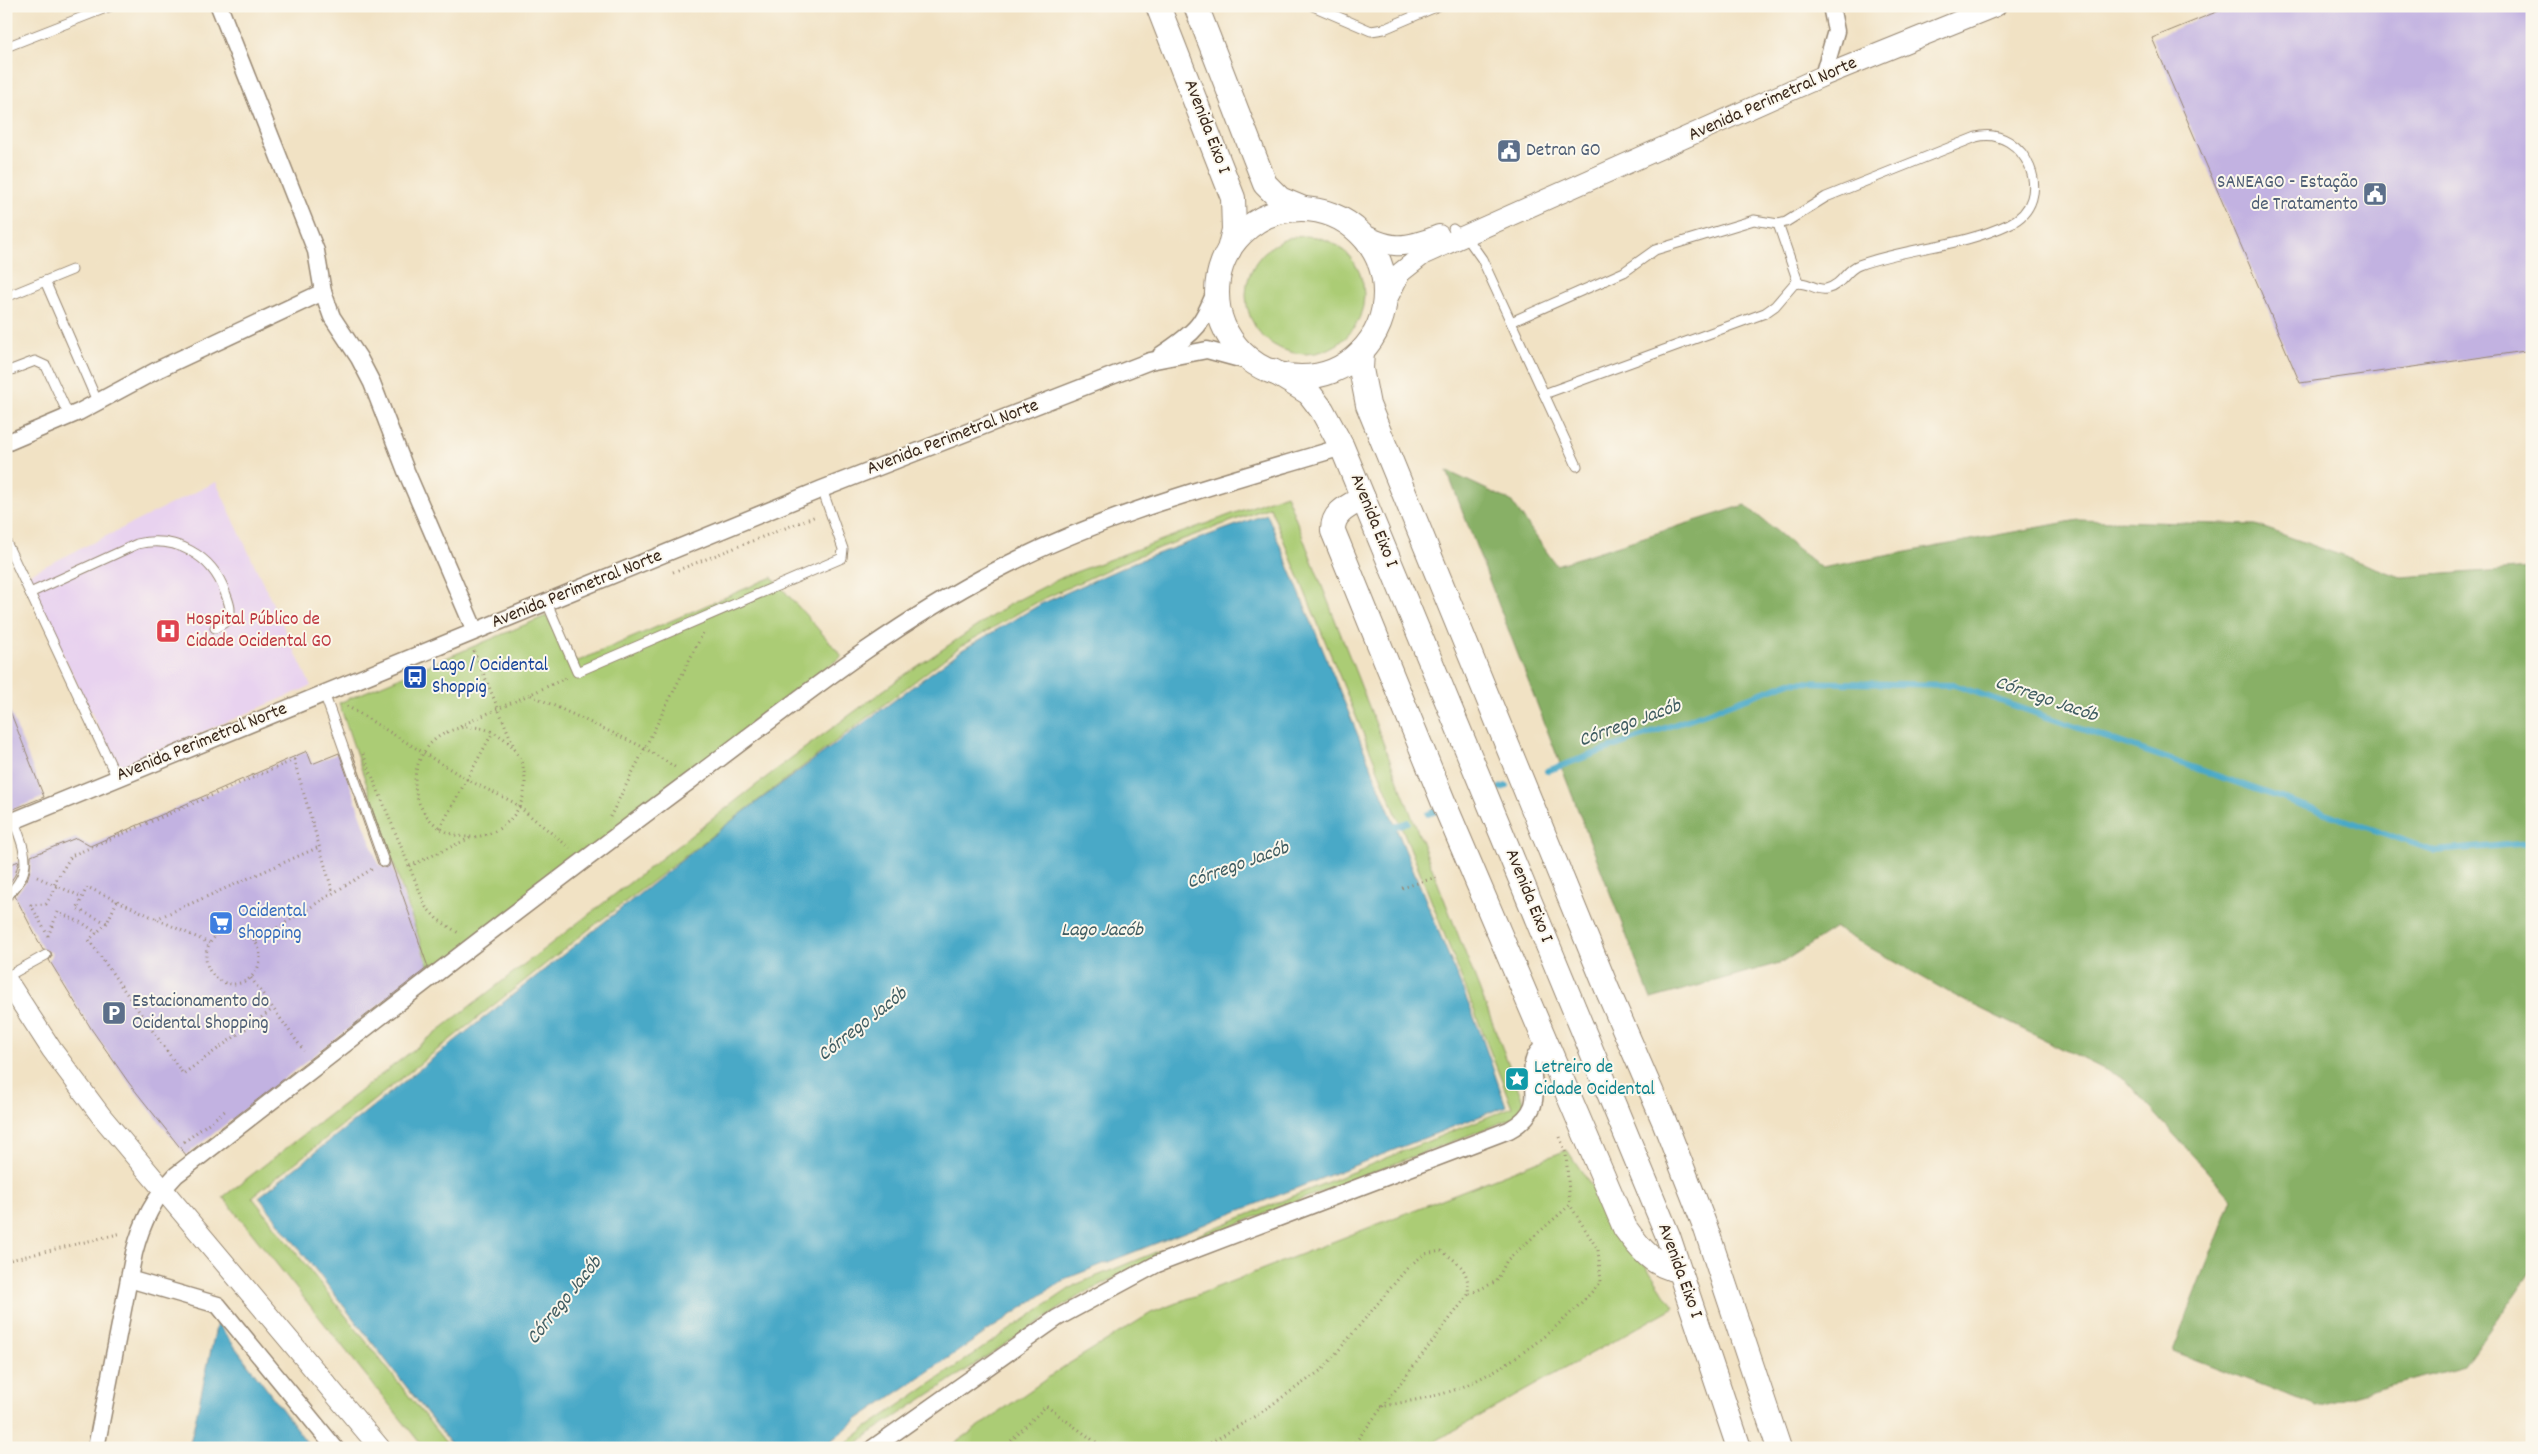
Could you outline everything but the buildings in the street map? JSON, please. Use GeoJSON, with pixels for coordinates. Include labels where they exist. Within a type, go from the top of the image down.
{"type":"FeatureCollection","features":[{"type":"Feature","properties":{"kind":"main road","name":"Avenida Eixo I"},"geometry":{"type":"LineString","coordinates":[[1158,6],[1233,198],[1234,230],[1229,250]]}},
{"type":"Feature","properties":{"kind":"main road","name":"Avenida Eixo I"},"geometry":{"type":"LineString","coordinates":[[1201,9],[1265,184],[1280,199],[1304,209]]}},
{"type":"Feature","properties":{"kind":"main road"},"geometry":{"type":"LineString","coordinates":[[1304,209],[1332,215],[1356,230],[1374,251],[1384,276],[1385,303],[1377,329],[1362,351],[1347,364],[1312,377],[1293,376],[1264,367],[1238,351],[1224,329],[1218,315],[1218,284],[1229,250],[1246,230],[1265,218],[1290,210],[1304,209]]}},
{"type":"Feature","properties":{"kind":"main road","name":"Avenida Eixo I"},"geometry":{"type":"LineString","coordinates":[[1362,351],[1362,377],[1368,405],[1600,971],[1664,1122],[1711,1243],[1779,1448]]}},
{"type":"Feature","properties":{"kind":"main road","name":"Avenida Eixo I"},"geometry":{"type":"LineString","coordinates":[[1264,367],[1309,393],[1322,410],[1342,447],[1661,1219],[1739,1448]]}},
{"type":"Feature","properties":{"kind":"main road"},"geometry":{"type":"LineString","coordinates":[[1363,498],[1340,512],[1334,520],[1333,531],[1443,801],[1626,1228],[1647,1256],[1661,1265],[1679,1270]]}},
{"type":"Feature","properties":{"kind":"street"},"geometry":{"type":"LineString","coordinates":[[219,6],[316,251],[323,292],[332,316],[359,358],[372,383],[471,632]]}},
{"type":"Feature","properties":{"kind":"street"},"geometry":{"type":"LineString","coordinates":[[1823,76],[1836,32],[1831,6]]}},
{"type":"Feature","properties":{"kind":"street","name":"Avenida Perimetral Norte"},"geometry":{"type":"LineString","coordinates":[[1356,230],[1382,243],[1406,246],[1459,233],[1553,198],[1823,76],[1996,6]]}},
{"type":"Feature","properties":{"kind":"street","name":"Avenida Perimetral Norte"},"geometry":{"type":"LineString","coordinates":[[1385,303],[1392,285],[1411,263],[1459,233]]}},
{"type":"Feature","properties":{"kind":"street","name":"Avenida Perimetral Norte"},"geometry":{"type":"LineString","coordinates":[[1150,361],[1188,337],[1200,326],[1218,284]]}},
{"type":"Feature","properties":{"kind":"street"},"geometry":{"type":"LineString","coordinates":[[6,443],[69,416],[323,292]]}},
{"type":"Feature","properties":{"kind":"street","name":"Avenida Perimetral Norte"},"geometry":{"type":"LineString","coordinates":[[10,822],[822,489],[1150,361],[1206,350],[1264,367]]}},
{"type":"Feature","properties":{"kind":"street"},"geometry":{"type":"LineString","coordinates":[[96,1448],[129,1279],[142,1225],[162,1190],[176,1175],[585,859],[865,650],[919,614],[993,571],[1055,541],[1117,516],[1342,447]]}},
{"type":"Feature","properties":{"kind":"street"},"geometry":{"type":"LineString","coordinates":[[6,978],[28,1014],[90,1102],[380,1448]]}},
{"type":"Feature","properties":{"kind":"street"},"geometry":{"type":"LineString","coordinates":[[873,1448],[1056,1318],[1149,1268],[1182,1253],[1509,1130],[1521,1123],[1535,1102],[1536,1087],[1531,1070],[1533,1057],[1547,1044]]}},
{"type":"Feature","properties":{"kind":"street"},"geometry":{"type":"LineString","coordinates":[[129,1279],[218,1305],[335,1448]]}},
{"type":"Feature","properties":{"kind":"lane"},"geometry":{"type":"LineString","coordinates":[[6,47],[111,6]]}},
{"type":"Feature","properties":{"kind":"lane"},"geometry":{"type":"LineString","coordinates":[[1313,6],[1371,31],[1384,29],[1438,6]]}},
{"type":"Feature","properties":{"kind":"lane"},"geometry":{"type":"LineString","coordinates":[[1511,322],[1624,272],[1655,250],[1754,220],[1778,224],[1794,218],[1826,197],[1984,135],[2003,137],[2015,145],[2033,172],[2035,184],[2030,206],[2020,218],[2009,224],[1952,244],[1858,265],[1838,286],[1823,290],[1798,282]]}},
{"type":"Feature","properties":{"kind":"lane"},"geometry":{"type":"LineString","coordinates":[[1778,224],[1798,282]]}},
{"type":"Feature","properties":{"kind":"lane"},"geometry":{"type":"LineString","coordinates":[[1459,233],[1482,259],[1577,466]]}},
{"type":"Feature","properties":{"kind":"lane"},"geometry":{"type":"LineString","coordinates":[[6,296],[72,270]]}},
{"type":"Feature","properties":{"kind":"lane"},"geometry":{"type":"LineString","coordinates":[[45,281],[97,401]]}},
{"type":"Feature","properties":{"kind":"lane"},"geometry":{"type":"LineString","coordinates":[[1544,394],[1765,314],[1775,306],[1789,288],[1798,282]]}},
{"type":"Feature","properties":{"kind":"lane"},"geometry":{"type":"LineString","coordinates":[[6,372],[35,361],[46,366],[69,416]]}},
{"type":"Feature","properties":{"kind":"lane"},"geometry":{"type":"LineString","coordinates":[[547,603],[578,672],[713,616],[842,558],[843,549],[822,489]]}},
{"type":"Feature","properties":{"kind":"lane"},"geometry":{"type":"LineString","coordinates":[[30,593],[137,544],[154,541],[173,544],[199,555],[209,564],[222,583],[231,611],[227,621],[215,628]]}},
{"type":"Feature","properties":{"kind":"lane"},"geometry":{"type":"LineString","coordinates":[[6,542],[118,778]]}},
{"type":"Feature","properties":{"kind":"lane"},"geometry":{"type":"LineString","coordinates":[[330,690],[345,751],[384,862]]}},
{"type":"Feature","properties":{"kind":"lane"},"geometry":{"type":"LineString","coordinates":[[6,897],[13,891],[24,872],[26,858],[10,822]]}},
{"type":"Feature","properties":{"kind":"lane"},"geometry":{"type":"LineString","coordinates":[[6,978],[46,955]]}},
{"type":"Feature","properties":{"kind":"path"},"geometry":{"type":"LineString","coordinates":[[609,818],[713,616]]}},
{"type":"Feature","properties":{"kind":"path"},"geometry":{"type":"LineString","coordinates":[[471,632],[499,709],[525,774],[524,798],[519,809],[499,830],[471,837],[455,835],[440,828],[428,818],[420,806],[415,778],[418,764],[424,752],[434,740],[446,732],[499,709],[531,695],[578,672]]}},
{"type":"Feature","properties":{"kind":"path"},"geometry":{"type":"LineString","coordinates":[[330,690],[346,707],[468,780],[513,802],[519,809],[585,859]]}},
{"type":"Feature","properties":{"kind":"path"},"geometry":{"type":"LineString","coordinates":[[531,695],[644,747],[694,778]]}},
{"type":"Feature","properties":{"kind":"path"},"geometry":{"type":"LineString","coordinates":[[446,732],[461,727],[478,727],[493,732],[507,740],[517,752]]}},
{"type":"Feature","properties":{"kind":"path"},"geometry":{"type":"LineString","coordinates":[[440,828],[493,732]]}},
{"type":"Feature","properties":{"kind":"path"},"geometry":{"type":"LineString","coordinates":[[362,752],[431,913],[474,944]]}},
{"type":"Feature","properties":{"kind":"path"},"geometry":{"type":"LineString","coordinates":[[97,934],[84,924],[58,912],[48,936],[31,905],[46,904],[71,856],[294,760],[334,893]]}},
{"type":"Feature","properties":{"kind":"path"},"geometry":{"type":"LineString","coordinates":[[410,866],[471,837]]}},
{"type":"Feature","properties":{"kind":"path"},"geometry":{"type":"LineString","coordinates":[[156,919],[319,847]]}},
{"type":"Feature","properties":{"kind":"path"},"geometry":{"type":"LineString","coordinates":[[256,941],[369,870]]}},
{"type":"Feature","properties":{"kind":"path"},"geometry":{"type":"LineString","coordinates":[[24,872],[82,897]]}},
{"type":"Feature","properties":{"kind":"path"},"geometry":{"type":"LineString","coordinates":[[1402,888],[1440,876]]}},
{"type":"Feature","properties":{"kind":"path"},"geometry":{"type":"LineString","coordinates":[[107,923],[76,909],[86,887],[209,943]]}},
{"type":"Feature","properties":{"kind":"path"},"geometry":{"type":"LineString","coordinates":[[117,901],[107,923],[89,940],[183,1074],[273,1009]]}},
{"type":"Feature","properties":{"kind":"path"},"geometry":{"type":"LineString","coordinates":[[236,930],[245,933],[256,941],[260,954],[260,963],[251,978],[235,985],[218,980],[207,966],[206,956],[209,943],[219,934],[236,930]]}},
{"type":"Feature","properties":{"kind":"path"},"geometry":{"type":"LineString","coordinates":[[251,978],[304,1051]]}},
{"type":"Feature","properties":{"kind":"path"},"geometry":{"type":"LineString","coordinates":[[1381,1407],[1461,1388],[1525,1353],[1573,1312],[1601,1282],[1598,1250],[1570,1205],[1566,1154],[1558,1131]]}},
{"type":"Feature","properties":{"kind":"path"},"geometry":{"type":"LineString","coordinates":[[1351,1448],[1468,1295],[1497,1281],[1507,1260],[1570,1205]]}},
{"type":"Feature","properties":{"kind":"path"},"geometry":{"type":"LineString","coordinates":[[6,1261],[112,1236],[142,1225]]}},
{"type":"Feature","properties":{"kind":"path"},"geometry":{"type":"LineString","coordinates":[[1202,1448],[1324,1369],[1409,1266],[1426,1254],[1441,1251],[1458,1262],[1469,1283],[1468,1295]]}},
{"type":"Feature","properties":{"kind":"path"},"geometry":{"type":"LineString","coordinates":[[1004,1448],[1046,1406],[1104,1448]]}},
{"type":"Feature","properties":{"kind":"shaded area","name":"Hospital Público de Cidade Ocidental GO"},"geometry":{"type":"Polygon","coordinates":[[[216,482],[311,686],[118,768],[25,576],[216,482]]]}},
{"type":"Feature","properties":{"kind":"green space"},"geometry":{"type":"Polygon","coordinates":[[[1305,236],[1327,241],[1338,246],[1354,262],[1359,273],[1364,295],[1359,317],[1354,328],[1338,344],[1327,349],[1305,354],[1283,349],[1272,344],[1256,328],[1251,317],[1246,295],[1251,273],[1256,262],[1272,246],[1283,241],[1305,236]]]}},
{"type":"Feature","properties":{"kind":"green space"},"geometry":{"type":"Polygon","coordinates":[[[1447,471],[1511,501],[1556,565],[1745,505],[1821,568],[2078,520],[2256,525],[2401,577],[2532,568],[2532,1270],[2464,1366],[2316,1406],[2173,1351],[2232,1199],[2124,1079],[1961,999],[1835,928],[1783,962],[1651,999],[1447,471]]]}},
{"type":"Feature","properties":{"kind":"green space"},"geometry":{"type":"Polygon","coordinates":[[[1286,494],[1523,1101],[1519,1116],[1167,1251],[1079,1296],[869,1434],[852,1448],[841,1448],[866,1428],[1075,1285],[1512,1107],[1418,867],[1270,507],[1135,557],[1041,600],[961,646],[592,927],[252,1197],[450,1448],[424,1448],[223,1197],[790,759],[903,676],[1010,604],[1065,576],[1286,494]]]}},
{"type":"Feature","properties":{"kind":"green space"},"geometry":{"type":"Polygon","coordinates":[[[772,577],[842,656],[431,974],[339,703],[546,616],[576,662],[772,577]]]}},
{"type":"Feature","properties":{"kind":"green space"},"geometry":{"type":"Polygon","coordinates":[[[1567,1150],[1674,1307],[1423,1448],[948,1448],[1062,1368],[1151,1313],[1567,1150]]]}},
{"type":"Feature","properties":{"kind":"water","name":"Lago Jacób"},"geometry":{"type":"Polygon","coordinates":[[[1267,514],[1480,1032],[1506,1106],[1065,1279],[858,1419],[822,1448],[454,1448],[259,1197],[726,825],[962,650],[1041,604],[1135,562],[1267,514]]]}},
{"type":"Feature","properties":{"kind":"water"},"geometry":{"type":"Polygon","coordinates":[[[217,1323],[311,1448],[189,1448],[217,1323]]]}},
{"type":"Feature","properties":{"kind":"waterway","name":"Córrego Jacób"},"geometry":{"type":"LineString","coordinates":[[1547,771],[1791,682],[1954,685],[2435,851],[2532,843]]}},
{"type":"Feature","properties":{"kind":"waterway"},"geometry":{"type":"LineString","coordinates":[[1500,788],[1507,786]]}},
{"type":"Feature","properties":{"kind":"waterway"},"geometry":{"type":"LineString","coordinates":[[1428,814],[1437,811]]}},
{"type":"Feature","properties":{"kind":"waterway","name":"Córrego Jacób"},"geometry":{"type":"LineString","coordinates":[[1388,829],[1408,822]]}},
{"type":"Feature","properties":{"kind":"place","name":"Detran GO"},"geometry":{"type":"Point","coordinates":[1509,151]}},
{"type":"Feature","properties":{"kind":"place","name":"SANEAGO - Estação de Tratamento"},"geometry":{"type":"Point","coordinates":[2375,194]}},
{"type":"Feature","properties":{"kind":"place","name":"Hospital Público de Cidade Ocidental GO"},"geometry":{"type":"Point","coordinates":[168,631]}},
{"type":"Feature","properties":{"kind":"place","name":"Lago / Ocidental Shoppig"},"geometry":{"type":"Point","coordinates":[415,677]}},
{"type":"Feature","properties":{"kind":"place","name":"Ocidental Shopping"},"geometry":{"type":"Point","coordinates":[221,923]}},
{"type":"Feature","properties":{"kind":"place","name":"Estacionamento do Ocidental Shopping"},"geometry":{"type":"Point","coordinates":[114,1013]}},
{"type":"Feature","properties":{"kind":"place","name":"Letreiro de Cidade Ocidental"},"geometry":{"type":"Point","coordinates":[1517,1079]}}]}
